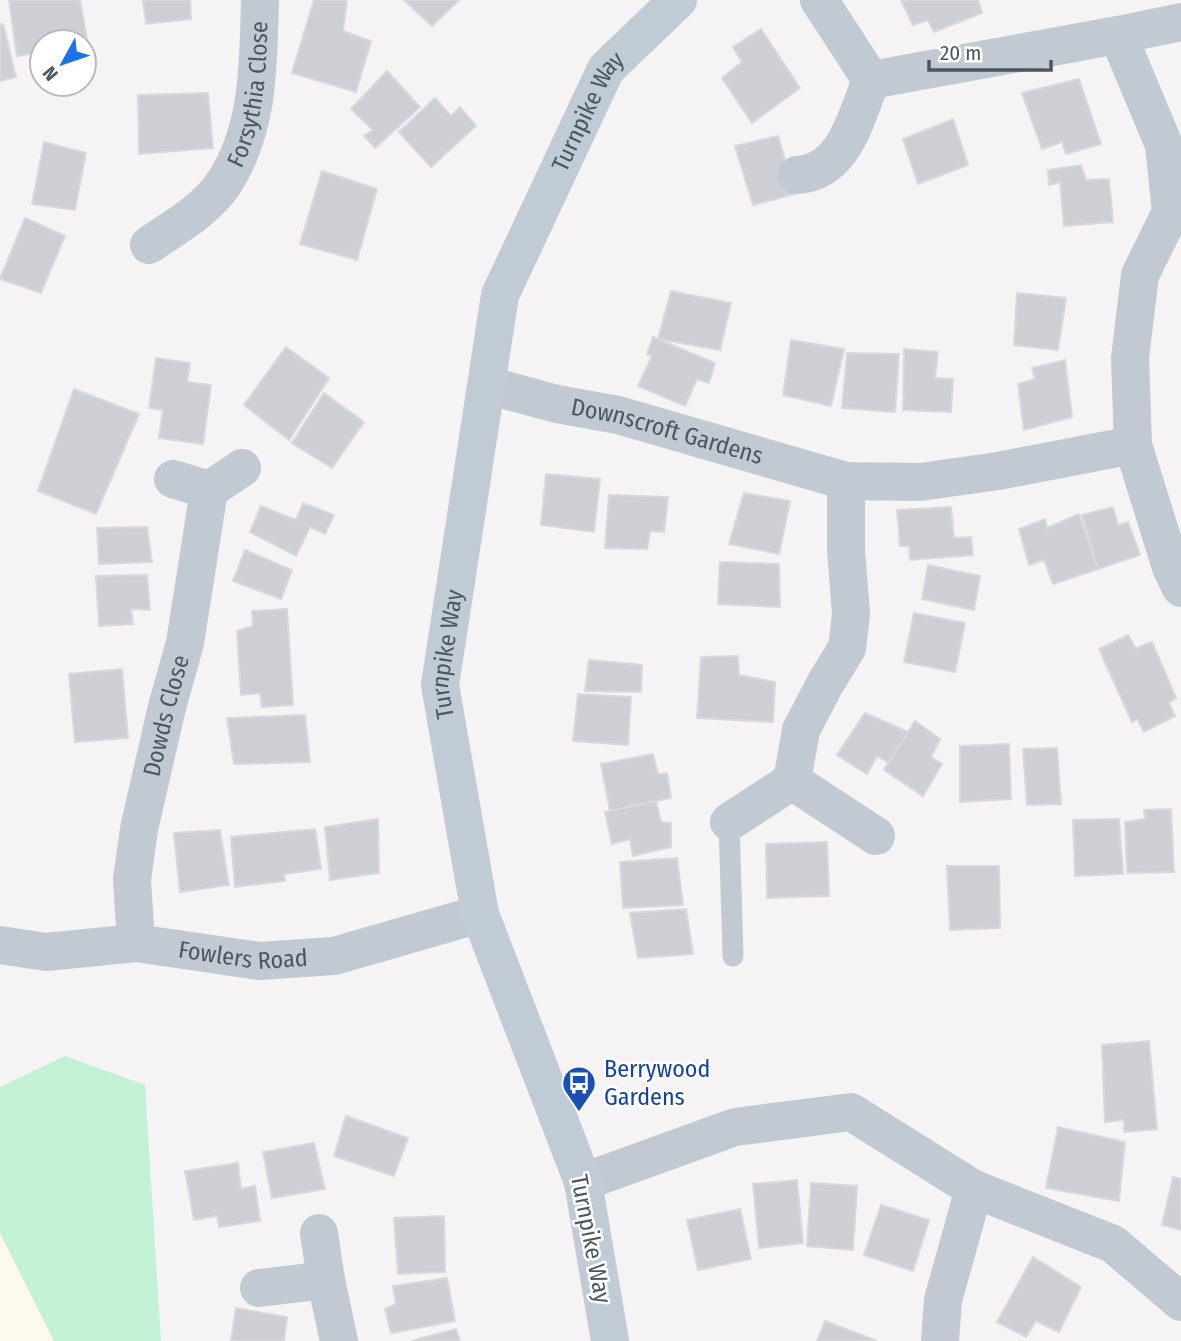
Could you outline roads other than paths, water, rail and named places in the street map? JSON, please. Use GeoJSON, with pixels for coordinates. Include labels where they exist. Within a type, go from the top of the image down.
{"type":"FeatureCollection","features":[{"type":"Feature","properties":{"kind":"street","name":"Forsythia Close"},"geometry":{"type":"LineString","coordinates":[[149,246],[229,192],[258,89],[260,0]]}},
{"type":"Feature","properties":{"kind":"street","name":"Turnpike Way"},"geometry":{"type":"LineString","coordinates":[[610,1341],[583,1182],[481,914],[440,685],[499,295],[606,69],[678,0]]}},
{"type":"Feature","properties":{"kind":"street"},"geometry":{"type":"LineString","coordinates":[[819,0],[871,80]]}},
{"type":"Feature","properties":{"kind":"street"},"geometry":{"type":"LineString","coordinates":[[871,80],[1118,36],[1181,22]]}},
{"type":"Feature","properties":{"kind":"street"},"geometry":{"type":"LineString","coordinates":[[1118,36],[1164,145],[1171,212],[1140,275],[1130,358],[1132,445],[1171,567],[1181,588]]}},
{"type":"Feature","properties":{"kind":"street"},"geometry":{"type":"LineString","coordinates":[[797,175],[809,174],[827,164],[843,149],[871,80]]}},
{"type":"Feature","properties":{"kind":"street","name":"Downscroft Gardens"},"geometry":{"type":"LineString","coordinates":[[487,385],[557,404],[618,415],[846,481],[920,482],[998,471],[1132,445]]}},
{"type":"Feature","properties":{"kind":"street"},"geometry":{"type":"LineString","coordinates":[[173,479],[209,490],[242,468]]}},
{"type":"Feature","properties":{"kind":"street"},"geometry":{"type":"LineString","coordinates":[[729,822],[792,782],[802,730],[847,648],[851,614],[846,549],[846,481]]}},
{"type":"Feature","properties":{"kind":"street","name":"Dowds Close"},"geometry":{"type":"LineString","coordinates":[[136,943],[132,880],[139,829],[160,734],[185,643],[209,490]]}},
{"type":"Feature","properties":{"kind":"street"},"geometry":{"type":"LineString","coordinates":[[792,782],[876,836]]}},
{"type":"Feature","properties":{"kind":"street","name":"Fowlers Road"},"geometry":{"type":"LineString","coordinates":[[0,945],[46,952],[136,943],[259,961],[334,956],[481,914]]}},
{"type":"Feature","properties":{"kind":"street"},"geometry":{"type":"LineString","coordinates":[[583,1182],[735,1127],[851,1112],[974,1189],[1113,1244],[1181,1301]]}},
{"type":"Feature","properties":{"kind":"street"},"geometry":{"type":"LineString","coordinates":[[940,1341],[943,1300],[974,1189]]}},
{"type":"Feature","properties":{"kind":"street"},"geometry":{"type":"LineString","coordinates":[[319,1233],[339,1341]]}},
{"type":"Feature","properties":{"kind":"street"},"geometry":{"type":"LineString","coordinates":[[259,1288],[326,1280]]}},
{"type":"Feature","properties":{"kind":"lane"},"geometry":{"type":"LineString","coordinates":[[729,822],[733,956]]}},
{"type":"Feature","properties":{"kind":"place","name":"Berrywood Gardens"},"geometry":{"type":"Point","coordinates":[579,1113]}}]}
